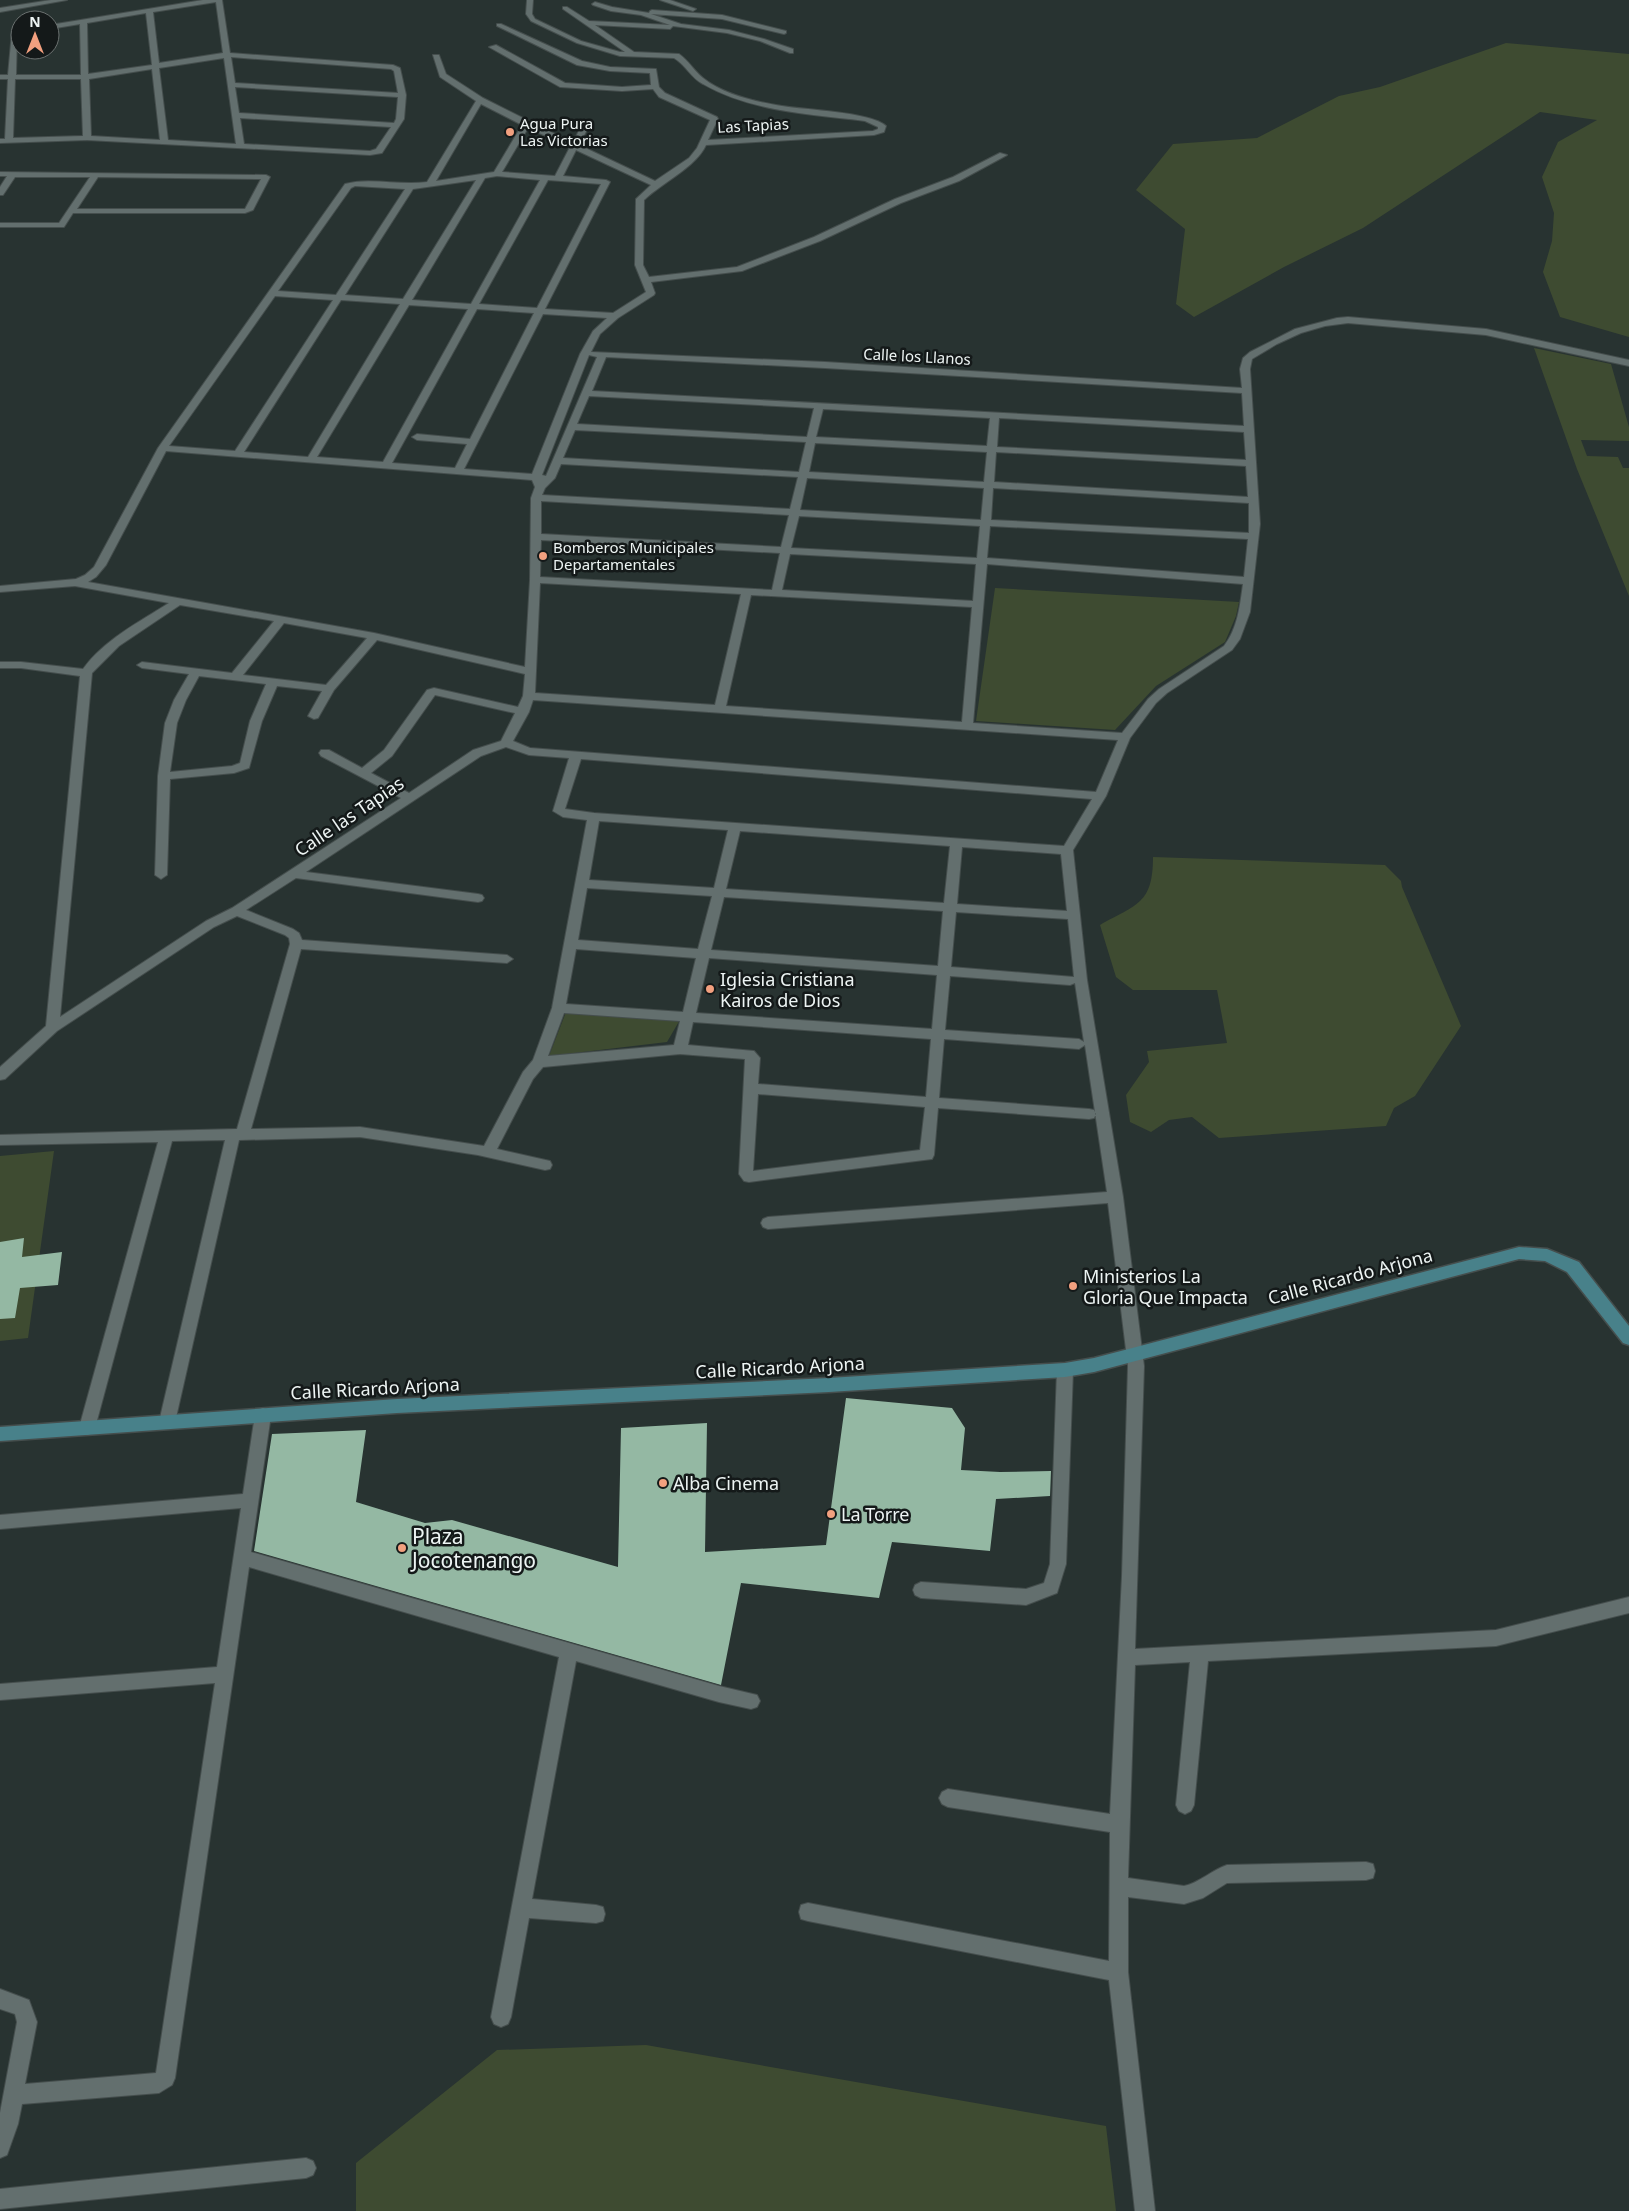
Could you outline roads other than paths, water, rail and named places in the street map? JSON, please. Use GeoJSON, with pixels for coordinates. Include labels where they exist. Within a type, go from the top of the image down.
{"type":"FeatureCollection","features":[{"type":"Feature","properties":{"kind":"street"},"geometry":{"type":"LineString","coordinates":[[0,10],[64,0]]}},
{"type":"Feature","properties":{"kind":"street"},"geometry":{"type":"LineString","coordinates":[[60,25],[217,0],[240,146]]}},
{"type":"Feature","properties":{"kind":"street","name":"Las Tapias"},"geometry":{"type":"LineString","coordinates":[[530,0],[529,14],[533,20],[579,42],[620,54],[676,56],[688,64],[702,81],[758,105],[865,119],[882,126],[881,130],[874,133],[703,143],[692,160],[656,184],[640,199],[638,259],[647,280]]}},
{"type":"Feature","properties":{"kind":"street"},"geometry":{"type":"LineString","coordinates":[[663,0],[705,12],[706,15]]}},
{"type":"Feature","properties":{"kind":"street"},"geometry":{"type":"LineString","coordinates":[[595,4],[611,9],[642,13],[680,26]]}},
{"type":"Feature","properties":{"kind":"street"},"geometry":{"type":"LineString","coordinates":[[565,8],[634,54]]}},
{"type":"Feature","properties":{"kind":"street"},"geometry":{"type":"LineString","coordinates":[[149,11],[164,142]]}},
{"type":"Feature","properties":{"kind":"street"},"geometry":{"type":"LineString","coordinates":[[642,13],[649,11],[706,15],[732,19],[784,32]]}},
{"type":"Feature","properties":{"kind":"street"},"geometry":{"type":"LineString","coordinates":[[83,22],[88,138]]}},
{"type":"Feature","properties":{"kind":"street"},"geometry":{"type":"LineString","coordinates":[[589,23],[659,28],[680,26],[721,30],[762,40],[790,51]]}},
{"type":"Feature","properties":{"kind":"street"},"geometry":{"type":"LineString","coordinates":[[499,25],[580,63],[610,69],[653,71],[655,87],[662,95],[710,116],[714,120],[703,143]]}},
{"type":"Feature","properties":{"kind":"street"},"geometry":{"type":"LineString","coordinates":[[493,47],[563,85],[622,88],[655,87]]}},
{"type":"Feature","properties":{"kind":"street"},"geometry":{"type":"LineString","coordinates":[[0,77],[85,77],[227,55],[393,67],[397,70],[402,95],[400,119],[379,151],[375,153],[88,138],[0,140]]}},
{"type":"Feature","properties":{"kind":"street"},"geometry":{"type":"LineString","coordinates":[[436,57],[443,76],[480,100],[526,124],[656,184]]}},
{"type":"Feature","properties":{"kind":"street"},"geometry":{"type":"LineString","coordinates":[[9,140],[12,60]]}},
{"type":"Feature","properties":{"kind":"street"},"geometry":{"type":"LineString","coordinates":[[231,84],[402,95]]}},
{"type":"Feature","properties":{"kind":"street"},"geometry":{"type":"LineString","coordinates":[[430,184],[480,100]]}},
{"type":"Feature","properties":{"kind":"street"},"geometry":{"type":"LineString","coordinates":[[235,115],[396,125]]}},
{"type":"Feature","properties":{"kind":"street"},"geometry":{"type":"LineString","coordinates":[[558,178],[573,145],[587,122]]}},
{"type":"Feature","properties":{"kind":"street"},"geometry":{"type":"LineString","coordinates":[[497,174],[526,124]]}},
{"type":"Feature","properties":{"kind":"street"},"geometry":{"type":"LineString","coordinates":[[1003,155],[956,179],[898,201],[817,239],[739,269],[647,280],[651,292],[615,316],[596,333],[585,354],[537,487],[534,537],[535,580],[529,696],[523,712],[506,743],[529,751],[1100,796]]}},
{"type":"Feature","properties":{"kind":"street"},"geometry":{"type":"LineString","coordinates":[[0,174],[264,176],[267,179],[250,210],[245,212],[73,211]]}},
{"type":"Feature","properties":{"kind":"street"},"geometry":{"type":"LineString","coordinates":[[0,193],[13,174]]}},
{"type":"Feature","properties":{"kind":"street"},"geometry":{"type":"LineString","coordinates":[[0,589],[83,581],[93,575],[101,566],[163,448],[348,186],[355,184],[410,187],[497,174],[606,183],[458,471]]}},
{"type":"Feature","properties":{"kind":"street"},"geometry":{"type":"LineString","coordinates":[[0,225],[59,226],[63,224],[96,175]]}},
{"type":"Feature","properties":{"kind":"street"},"geometry":{"type":"LineString","coordinates":[[312,460],[482,176]]}},
{"type":"Feature","properties":{"kind":"street"},"geometry":{"type":"LineString","coordinates":[[386,466],[545,178]]}},
{"type":"Feature","properties":{"kind":"street"},"geometry":{"type":"LineString","coordinates":[[238,454],[410,187]]}},
{"type":"Feature","properties":{"kind":"street"},"geometry":{"type":"LineString","coordinates":[[272,293],[615,316]]}},
{"type":"Feature","properties":{"kind":"street"},"geometry":{"type":"LineString","coordinates":[[1146,2211],[1118,1972],[1119,1824],[1136,1397],[1135,1353],[1116,1197],[1081,980],[1067,850],[1100,796],[1125,737],[1152,701],[1163,691],[1228,648],[1235,638],[1245,612],[1250,581],[1255,500],[1248,429],[1245,363],[1253,354],[1316,324],[1335,320],[1486,332],[1629,363]]}},
{"type":"Feature","properties":{"kind":"street","name":"Calle los Llanos"},"geometry":{"type":"LineString","coordinates":[[585,354],[834,365],[1247,391]]}},
{"type":"Feature","properties":{"kind":"street"},"geometry":{"type":"LineString","coordinates":[[537,487],[550,478],[602,355]]}},
{"type":"Feature","properties":{"kind":"street"},"geometry":{"type":"LineString","coordinates":[[586,393],[1248,429]]}},
{"type":"Feature","properties":{"kind":"street"},"geometry":{"type":"LineString","coordinates":[[776,593],[788,550],[819,406]]}},
{"type":"Feature","properties":{"kind":"street"},"geometry":{"type":"LineString","coordinates":[[967,726],[995,415]]}},
{"type":"Feature","properties":{"kind":"street"},"geometry":{"type":"LineString","coordinates":[[572,427],[1252,463]]}},
{"type":"Feature","properties":{"kind":"street"},"geometry":{"type":"LineString","coordinates":[[417,437],[473,442]]}},
{"type":"Feature","properties":{"kind":"street"},"geometry":{"type":"LineString","coordinates":[[163,448],[458,471],[537,487],[795,512],[1254,536]]}},
{"type":"Feature","properties":{"kind":"street"},"geometry":{"type":"LineString","coordinates":[[557,461],[1255,500]]}},
{"type":"Feature","properties":{"kind":"street"},"geometry":{"type":"LineString","coordinates":[[534,537],[982,561],[1250,581]]}},
{"type":"Feature","properties":{"kind":"street"},"geometry":{"type":"LineString","coordinates":[[535,580],[977,604]]}},
{"type":"Feature","properties":{"kind":"street"},"geometry":{"type":"LineString","coordinates":[[73,583],[374,636],[531,672]]}},
{"type":"Feature","properties":{"kind":"street"},"geometry":{"type":"LineString","coordinates":[[720,709],[747,592]]}},
{"type":"Feature","properties":{"kind":"street"},"geometry":{"type":"LineString","coordinates":[[52,1028],[86,673],[92,663],[104,652],[178,601]]}},
{"type":"Feature","properties":{"kind":"street"},"geometry":{"type":"LineString","coordinates":[[235,677],[282,619]]}},
{"type":"Feature","properties":{"kind":"street"},"geometry":{"type":"LineString","coordinates":[[314,716],[329,689],[374,636]]}},
{"type":"Feature","properties":{"kind":"street"},"geometry":{"type":"LineString","coordinates":[[0,665],[21,664],[86,673]]}},
{"type":"Feature","properties":{"kind":"street"},"geometry":{"type":"LineString","coordinates":[[142,665],[329,689]]}},
{"type":"Feature","properties":{"kind":"street"},"geometry":{"type":"LineString","coordinates":[[161,875],[164,776],[170,724],[180,700],[196,672]]}},
{"type":"Feature","properties":{"kind":"street"},"geometry":{"type":"LineString","coordinates":[[164,776],[234,769],[245,765],[256,721],[273,682]]}},
{"type":"Feature","properties":{"kind":"street"},"geometry":{"type":"LineString","coordinates":[[362,773],[388,753],[431,692],[434,691],[523,712]]}},
{"type":"Feature","properties":{"kind":"street"},"geometry":{"type":"LineString","coordinates":[[529,696],[1125,737]]}},
{"type":"Feature","properties":{"kind":"street","name":"Calle las Tapias"},"geometry":{"type":"LineString","coordinates":[[0,1075],[52,1028],[210,924],[236,911],[294,874],[477,753],[506,743]]}},
{"type":"Feature","properties":{"kind":"street"},"geometry":{"type":"LineString","coordinates":[[325,753],[410,798]]}},
{"type":"Feature","properties":{"kind":"street"},"geometry":{"type":"LineString","coordinates":[[576,755],[559,811],[594,817],[956,844],[1067,850]]}},
{"type":"Feature","properties":{"kind":"street"},"geometry":{"type":"LineString","coordinates":[[488,1152],[528,1076],[539,1062],[558,1008],[594,817]]}},
{"type":"Feature","properties":{"kind":"street"},"geometry":{"type":"LineString","coordinates":[[680,1049],[735,827]]}},
{"type":"Feature","properties":{"kind":"street"},"geometry":{"type":"LineString","coordinates":[[539,1062],[680,1049],[752,1055],[752,1090],[746,1174],[749,1177],[927,1155],[956,844]]}},
{"type":"Feature","properties":{"kind":"street"},"geometry":{"type":"LineString","coordinates":[[294,874],[478,898]]}},
{"type":"Feature","properties":{"kind":"street"},"geometry":{"type":"LineString","coordinates":[[582,884],[1066,915]]}},
{"type":"Feature","properties":{"kind":"street"},"geometry":{"type":"LineString","coordinates":[[167,1422],[238,1134],[296,944],[294,936],[289,932],[236,911]]}},
{"type":"Feature","properties":{"kind":"street"},"geometry":{"type":"LineString","coordinates":[[296,944],[507,959]]}},
{"type":"Feature","properties":{"kind":"street"},"geometry":{"type":"LineString","coordinates":[[570,944],[1070,980]]}},
{"type":"Feature","properties":{"kind":"street"},"geometry":{"type":"LineString","coordinates":[[558,1008],[1080,1044]]}},
{"type":"Feature","properties":{"kind":"street"},"geometry":{"type":"LineString","coordinates":[[752,1090],[1090,1114]]}},
{"type":"Feature","properties":{"kind":"street"},"geometry":{"type":"LineString","coordinates":[[0,1140],[360,1132],[488,1152],[545,1165]]}},
{"type":"Feature","properties":{"kind":"street"},"geometry":{"type":"LineString","coordinates":[[88,1428],[167,1135]]}},
{"type":"Feature","properties":{"kind":"street"},"geometry":{"type":"LineString","coordinates":[[768,1223],[1116,1197]]}},
{"type":"Feature","properties":{"kind":"street","name":"Calle Ricardo Arjona"},"geometry":{"type":"LineString","coordinates":[[0,1434],[397,1406],[820,1385],[1065,1370],[1094,1365],[1519,1253],[1547,1255],[1573,1267],[1629,1338]]}},
{"type":"Feature","properties":{"kind":"street"},"geometry":{"type":"LineString","coordinates":[[921,1590],[1026,1597],[1052,1588],[1058,1564],[1065,1370]]}},
{"type":"Feature","properties":{"kind":"street"},"geometry":{"type":"LineString","coordinates":[[14,2095],[159,2083],[165,2078],[263,1415]]}},
{"type":"Feature","properties":{"kind":"street"},"geometry":{"type":"LineString","coordinates":[[0,1522],[251,1500]]}},
{"type":"Feature","properties":{"kind":"street"},"geometry":{"type":"LineString","coordinates":[[243,1556],[261,1563],[569,1651],[751,1701]]}},
{"type":"Feature","properties":{"kind":"street"},"geometry":{"type":"LineString","coordinates":[[1127,1656],[1496,1638],[1629,1605]]}},
{"type":"Feature","properties":{"kind":"street"},"geometry":{"type":"LineString","coordinates":[[502,2017],[569,1651]]}},
{"type":"Feature","properties":{"kind":"street"},"geometry":{"type":"LineString","coordinates":[[1185,1805],[1200,1652]]}},
{"type":"Feature","properties":{"kind":"street"},"geometry":{"type":"LineString","coordinates":[[0,1692],[226,1674]]}},
{"type":"Feature","properties":{"kind":"street"},"geometry":{"type":"LineString","coordinates":[[948,1798],[1119,1824]]}},
{"type":"Feature","properties":{"kind":"street"},"geometry":{"type":"LineString","coordinates":[[1119,1886],[1184,1895],[1195,1894],[1213,1879],[1227,1874],[1366,1871]]}},
{"type":"Feature","properties":{"kind":"street"},"geometry":{"type":"LineString","coordinates":[[522,1908],[596,1914]]}},
{"type":"Feature","properties":{"kind":"street"},"geometry":{"type":"LineString","coordinates":[[808,1912],[1118,1972]]}},
{"type":"Feature","properties":{"kind":"street"},"geometry":{"type":"LineString","coordinates":[[0,1999],[22,2007],[27,2022],[14,2095],[4,2124],[0,2148]]}},
{"type":"Feature","properties":{"kind":"street"},"geometry":{"type":"LineString","coordinates":[[0,2199],[306,2168]]}},
{"type":"Feature","properties":{"kind":"place","name":"Agua Pura Las Victorias"},"geometry":{"type":"Point","coordinates":[510,132]}},
{"type":"Feature","properties":{"kind":"place","name":"Bomberos Municipales Departamentales"},"geometry":{"type":"Point","coordinates":[543,556]}},
{"type":"Feature","properties":{"kind":"place","name":"Iglesia Cristiana Kairos de Dios"},"geometry":{"type":"Point","coordinates":[710,989]}},
{"type":"Feature","properties":{"kind":"place","name":"Ministerios La Gloria Que Impacta"},"geometry":{"type":"Point","coordinates":[1073,1286]}},
{"type":"Feature","properties":{"kind":"place","name":"Alba Cinema"},"geometry":{"type":"Point","coordinates":[663,1483]}},
{"type":"Feature","properties":{"kind":"place","name":"La Torre"},"geometry":{"type":"Point","coordinates":[831,1514]}},
{"type":"Feature","properties":{"kind":"place","name":"Plaza Jocotenango"},"geometry":{"type":"Point","coordinates":[402,1548]}}]}
